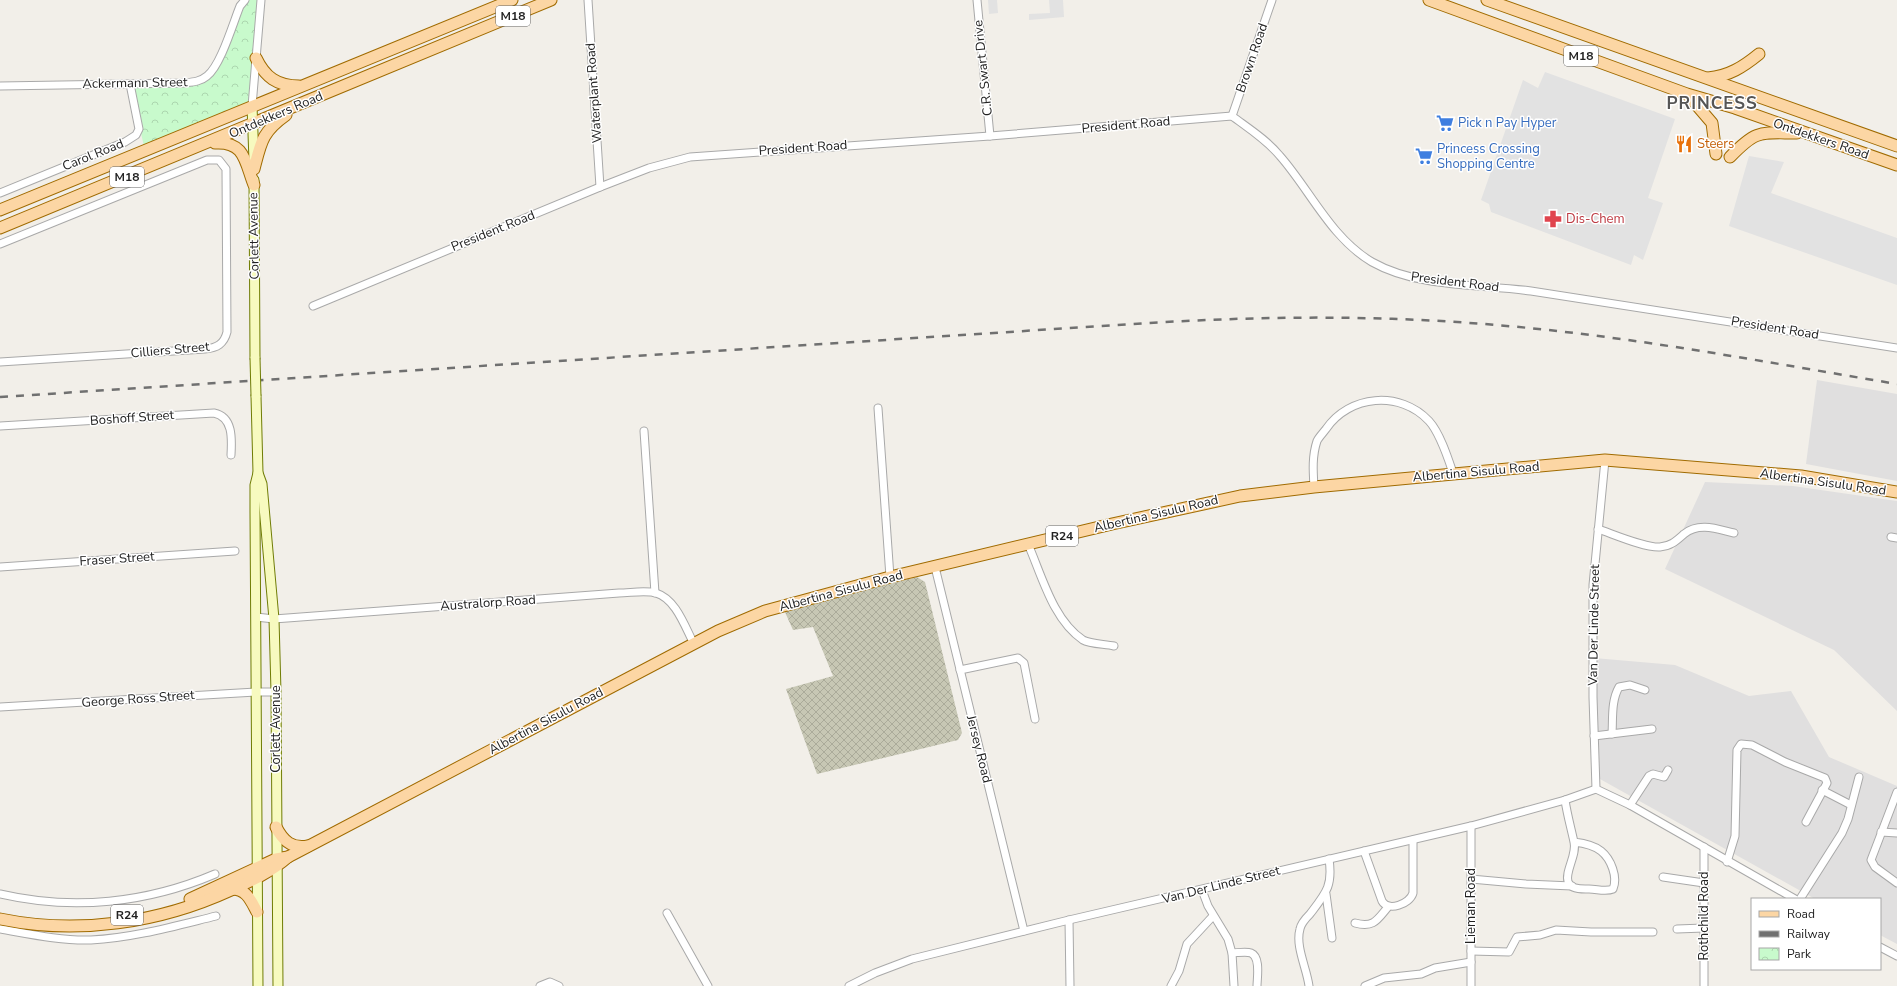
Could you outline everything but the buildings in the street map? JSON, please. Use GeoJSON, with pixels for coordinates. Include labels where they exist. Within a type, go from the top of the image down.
{"type":"FeatureCollection","features":[{"type":"Feature","properties":{"kind":"main road","name":"Ontdekkers Road"},"geometry":{"type":"LineString","coordinates":[[0,210],[512,0]]}},
{"type":"Feature","properties":{"kind":"main road","name":"Ontdekkers Road"},"geometry":{"type":"LineString","coordinates":[[0,228],[551,0]]}},
{"type":"Feature","properties":{"kind":"main road","name":"Ontdekkers Road"},"geometry":{"type":"LineString","coordinates":[[1429,0],[1688,94],[1735,108],[1897,165]]}},
{"type":"Feature","properties":{"kind":"main road","name":"Ontdekkers Road"},"geometry":{"type":"LineString","coordinates":[[1487,0],[1897,146]]}},
{"type":"Feature","properties":{"kind":"main road"},"geometry":{"type":"LineString","coordinates":[[1706,78],[1719,77],[1734,72],[1759,54]]}},
{"type":"Feature","properties":{"kind":"main road"},"geometry":{"type":"LineString","coordinates":[[256,58],[263,72],[273,80],[290,86],[302,86]]}},
{"type":"Feature","properties":{"kind":"main road"},"geometry":{"type":"LineString","coordinates":[[1688,94],[1712,123],[1716,154]]}},
{"type":"Feature","properties":{"kind":"main road"},"geometry":{"type":"LineString","coordinates":[[254,169],[265,134],[274,124],[301,104]]}},
{"type":"Feature","properties":{"kind":"main road"},"geometry":{"type":"LineString","coordinates":[[1730,157],[1753,136],[1762,133],[1803,133]]}},
{"type":"Feature","properties":{"kind":"main road"},"geometry":{"type":"LineString","coordinates":[[206,144],[225,142],[236,146],[243,156],[254,185]]}},
{"type":"Feature","properties":{"kind":"main road","name":"Albertina Sisulu Road"},"geometry":{"type":"LineString","coordinates":[[0,911],[63,920],[110,918],[164,908],[193,898],[256,873],[312,845],[718,631],[765,611],[890,577],[1112,524],[1240,496],[1314,487],[1605,460],[1801,476],[1897,492]]}},
{"type":"Feature","properties":{"kind":"main road"},"geometry":{"type":"LineString","coordinates":[[276,827],[282,837],[290,845],[302,847],[312,845]]}},
{"type":"Feature","properties":{"kind":"main road","name":"Albertina Sisulu Road"},"geometry":{"type":"LineString","coordinates":[[0,919],[53,925],[113,924],[138,920],[180,910],[232,889],[256,873]]}},
{"type":"Feature","properties":{"kind":"main road"},"geometry":{"type":"LineString","coordinates":[[232,889],[243,892],[249,897],[257,912]]}},
{"type":"Feature","properties":{"kind":"street","name":"Ackermann Street"},"geometry":{"type":"LineString","coordinates":[[0,86],[130,84],[200,81],[208,76],[218,62],[240,6],[245,0]]}},
{"type":"Feature","properties":{"kind":"street","name":"Corlett Avenue"},"geometry":{"type":"LineString","coordinates":[[258,986],[256,873],[255,484],[258,473],[255,358],[254,124],[252,106],[261,0]]}},
{"type":"Feature","properties":{"kind":"street","name":"Waterplant Road"},"geometry":{"type":"LineString","coordinates":[[588,0],[600,187]]}},
{"type":"Feature","properties":{"kind":"street","name":"C.R. Swart Drive"},"geometry":{"type":"LineString","coordinates":[[977,0],[990,136]]}},
{"type":"Feature","properties":{"kind":"street","name":"Brown Road"},"geometry":{"type":"LineString","coordinates":[[1232,116],[1272,0]]}},
{"type":"Feature","properties":{"kind":"street","name":"Carol Road"},"geometry":{"type":"LineString","coordinates":[[0,193],[126,142],[136,135],[139,125],[130,84]]}},
{"type":"Feature","properties":{"kind":"street","name":"President Road"},"geometry":{"type":"LineString","coordinates":[[312,306],[600,187],[649,168],[690,157],[990,136],[1232,116],[1281,156],[1337,231],[1354,248],[1370,261],[1389,270],[1425,280],[1518,289],[1677,312],[1897,348]]}},
{"type":"Feature","properties":{"kind":"street","name":"Cilliers Street"},"geometry":{"type":"LineString","coordinates":[[0,244],[207,160],[216,159],[222,162],[226,169],[227,332],[225,340],[221,344],[205,349],[0,362]]}},
{"type":"Feature","properties":{"kind":"street"},"geometry":{"type":"LineString","coordinates":[[1314,487],[1312,461],[1317,440],[1331,421],[1351,407],[1361,403],[1381,400],[1400,403],[1417,411],[1430,422],[1442,443],[1453,474]]}},
{"type":"Feature","properties":{"kind":"street"},"geometry":{"type":"LineString","coordinates":[[878,408],[890,577]]}},
{"type":"Feature","properties":{"kind":"street","name":"Boshoff Street"},"geometry":{"type":"LineString","coordinates":[[0,426],[214,413],[222,416],[228,422],[230,428],[231,455]]}},
{"type":"Feature","properties":{"kind":"street"},"geometry":{"type":"LineString","coordinates":[[644,431],[655,593],[667,599],[672,605],[694,644]]}},
{"type":"Feature","properties":{"kind":"street","name":"Van Der Linde Street"},"geometry":{"type":"LineString","coordinates":[[849,986],[875,973],[912,959],[1069,920],[1471,826],[1565,800],[1596,789],[1594,736],[1593,585],[1605,460]]}},
{"type":"Feature","properties":{"kind":"street","name":"Corlett Avenue"},"geometry":{"type":"LineString","coordinates":[[258,473],[262,484],[274,619],[276,692],[278,986]]}},
{"type":"Feature","properties":{"kind":"street"},"geometry":{"type":"LineString","coordinates":[[1598,529],[1643,544],[1659,547],[1674,544],[1684,533],[1694,528],[1705,526],[1734,533]]}},
{"type":"Feature","properties":{"kind":"street"},"geometry":{"type":"LineString","coordinates":[[1028,544],[1054,606],[1066,624],[1084,641],[1114,646]]}},
{"type":"Feature","properties":{"kind":"street","name":"Fraser Street"},"geometry":{"type":"LineString","coordinates":[[0,567],[235,551]]}},
{"type":"Feature","properties":{"kind":"street","name":"Jersey Road"},"geometry":{"type":"LineString","coordinates":[[935,567],[1024,931]]}},
{"type":"Feature","properties":{"kind":"street","name":"Australorp Road"},"geometry":{"type":"LineString","coordinates":[[256,617],[274,619],[619,593],[655,593]]}},
{"type":"Feature","properties":{"kind":"street"},"geometry":{"type":"LineString","coordinates":[[960,670],[1018,658],[1024,663],[1035,719]]}},
{"type":"Feature","properties":{"kind":"street"},"geometry":{"type":"LineString","coordinates":[[1612,734],[1613,706],[1619,687],[1630,685],[1645,690]]}},
{"type":"Feature","properties":{"kind":"street","name":"George Ross Street"},"geometry":{"type":"LineString","coordinates":[[0,708],[276,692]]}},
{"type":"Feature","properties":{"kind":"street"},"geometry":{"type":"LineString","coordinates":[[1594,736],[1652,729]]}},
{"type":"Feature","properties":{"kind":"street"},"geometry":{"type":"LineString","coordinates":[[1727,862],[1735,836],[1737,750],[1739,745],[1752,745],[1785,762],[1825,778],[1827,783],[1806,822]]}},
{"type":"Feature","properties":{"kind":"street"},"geometry":{"type":"LineString","coordinates":[[1630,805],[1649,776],[1653,774],[1664,777],[1668,770]]}},
{"type":"Feature","properties":{"kind":"street"},"geometry":{"type":"LineString","coordinates":[[1801,898],[1842,833],[1848,819],[1859,777]]}},
{"type":"Feature","properties":{"kind":"street"},"geometry":{"type":"LineString","coordinates":[[1596,789],[1630,805],[1704,847],[1727,862],[1794,898]]}},
{"type":"Feature","properties":{"kind":"street"},"geometry":{"type":"LineString","coordinates":[[1822,790],[1851,805]]}},
{"type":"Feature","properties":{"kind":"street"},"geometry":{"type":"LineString","coordinates":[[1897,792],[1871,860],[1872,863],[1897,883]]}},
{"type":"Feature","properties":{"kind":"street"},"geometry":{"type":"LineString","coordinates":[[1565,800],[1574,842],[1568,875],[1569,882],[1572,886]]}},
{"type":"Feature","properties":{"kind":"street","name":"Lieman Road"},"geometry":{"type":"LineString","coordinates":[[1471,826],[1471,986]]}},
{"type":"Feature","properties":{"kind":"street"},"geometry":{"type":"LineString","coordinates":[[1881,832],[1897,832]]}},
{"type":"Feature","properties":{"kind":"street"},"geometry":{"type":"LineString","coordinates":[[1356,923],[1366,926],[1372,924],[1388,907],[1411,899],[1413,893],[1413,840]]}},
{"type":"Feature","properties":{"kind":"street"},"geometry":{"type":"LineString","coordinates":[[1471,879],[1572,886],[1579,890],[1606,891],[1614,888],[1614,872],[1602,851],[1574,842]]}},
{"type":"Feature","properties":{"kind":"street","name":"Rothchild Road"},"geometry":{"type":"LineString","coordinates":[[1704,847],[1704,986]]}},
{"type":"Feature","properties":{"kind":"street"},"geometry":{"type":"LineString","coordinates":[[1364,851],[1382,901],[1384,905],[1388,907]]}},
{"type":"Feature","properties":{"kind":"street"},"geometry":{"type":"LineString","coordinates":[[1330,859],[1331,872],[1326,894],[1332,938]]}},
{"type":"Feature","properties":{"kind":"street"},"geometry":{"type":"LineString","coordinates":[[0,894],[59,903],[112,902],[164,891],[215,874]]}},
{"type":"Feature","properties":{"kind":"street"},"geometry":{"type":"LineString","coordinates":[[1663,877],[1704,883]]}},
{"type":"Feature","properties":{"kind":"street"},"geometry":{"type":"LineString","coordinates":[[1202,890],[1213,916],[1228,939],[1232,953],[1234,986]]}},
{"type":"Feature","properties":{"kind":"street"},"geometry":{"type":"LineString","coordinates":[[1309,986],[1301,950],[1299,930],[1304,921],[1326,894]]}},
{"type":"Feature","properties":{"kind":"street"},"geometry":{"type":"LineString","coordinates":[[667,913],[708,986]]}},
{"type":"Feature","properties":{"kind":"street"},"geometry":{"type":"LineString","coordinates":[[0,930],[39,936],[89,940],[150,932],[216,916]]}},
{"type":"Feature","properties":{"kind":"street"},"geometry":{"type":"LineString","coordinates":[[1170,986],[1178,971],[1187,944],[1213,916]]}},
{"type":"Feature","properties":{"kind":"street"},"geometry":{"type":"LineString","coordinates":[[1069,920],[1070,986]]}},
{"type":"Feature","properties":{"kind":"street"},"geometry":{"type":"LineString","coordinates":[[1677,929],[1704,928]]}},
{"type":"Feature","properties":{"kind":"street"},"geometry":{"type":"LineString","coordinates":[[1471,951],[1509,952],[1517,937],[1540,935],[1556,930],[1591,932],[1653,932]]}},
{"type":"Feature","properties":{"kind":"street"},"geometry":{"type":"LineString","coordinates":[[1881,948],[1897,956]]}},
{"type":"Feature","properties":{"kind":"street"},"geometry":{"type":"LineString","coordinates":[[1232,953],[1250,952],[1253,954],[1257,961],[1257,986]]}},
{"type":"Feature","properties":{"kind":"street"},"geometry":{"type":"LineString","coordinates":[[1365,986],[1384,978],[1421,974],[1435,968],[1471,962]]}},
{"type":"Feature","properties":{"kind":"street"},"geometry":{"type":"LineString","coordinates":[[540,986],[550,982],[559,986]]}},
{"type":"Feature","properties":{"kind":"shaded area"},"geometry":{"type":"Polygon","coordinates":[[[988,0],[997,0],[998,13],[989,14],[988,0]]]}},
{"type":"Feature","properties":{"kind":"shaded area"},"geometry":{"type":"Polygon","coordinates":[[[1049,0],[1063,0],[1064,17],[1029,20],[1029,14],[1050,13],[1049,0]]]}},
{"type":"Feature","properties":{"kind":"shaded area"},"geometry":{"type":"Polygon","coordinates":[[[1545,72],[1675,119],[1648,198],[1663,203],[1643,260],[1634,255],[1631,265],[1491,212],[1489,204],[1481,200],[1523,80],[1538,88],[1545,72]]]}},
{"type":"Feature","properties":{"kind":"shaded area"},"geometry":{"type":"Polygon","coordinates":[[[1749,156],[1784,162],[1771,193],[1897,238],[1897,285],[1729,226],[1749,156]]]}},
{"type":"Feature","properties":{"kind":"shaded area"},"geometry":{"type":"Polygon","coordinates":[[[1817,380],[1897,394],[1897,481],[1806,464],[1817,380]]]}},
{"type":"Feature","properties":{"kind":"shaded area"},"geometry":{"type":"Polygon","coordinates":[[[1705,482],[1793,486],[1897,501],[1897,711],[1834,650],[1665,569],[1705,482]]]}},
{"type":"Feature","properties":{"kind":"shaded area"},"geometry":{"type":"Polygon","coordinates":[[[917,577],[925,582],[962,733],[958,740],[817,774],[786,689],[833,676],[813,627],[793,630],[784,610],[917,577]]]}},
{"type":"Feature","properties":{"kind":"shaded area"},"geometry":{"type":"Polygon","coordinates":[[[1594,658],[1675,665],[1749,696],[1791,691],[1829,757],[1897,786],[1897,944],[1881,936],[1881,898],[1813,898],[1591,774],[1594,658]]]}},
{"type":"Feature","properties":{"kind":"green space"},"geometry":{"type":"Polygon","coordinates":[[[245,0],[261,0],[252,106],[145,151],[130,84],[183,83],[208,76],[245,0]]]}},
{"type":"Feature","properties":{"kind":"railway"},"geometry":{"type":"LineString","coordinates":[[0,397],[1148,323],[1278,318],[1409,319],[1546,330],[1697,350],[1897,384]]}},
{"type":"Feature","properties":{"kind":"place","name":"Pick n Pay Hyper"},"geometry":{"type":"Point","coordinates":[1445,123]}},
{"type":"Feature","properties":{"kind":"place","name":"Steers"},"geometry":{"type":"Point","coordinates":[1684,144]}},
{"type":"Feature","properties":{"kind":"place","name":"Princess Crossing Shopping Centre"},"geometry":{"type":"Point","coordinates":[1424,156]}},
{"type":"Feature","properties":{"kind":"place","name":"Dis-Chem"},"geometry":{"type":"Point","coordinates":[1553,219]}},
{"type":"Feature","properties":{"kind":"district","name":"PRINCESS"},"geometry":{"type":"Point","coordinates":[1712,103]}}]}
